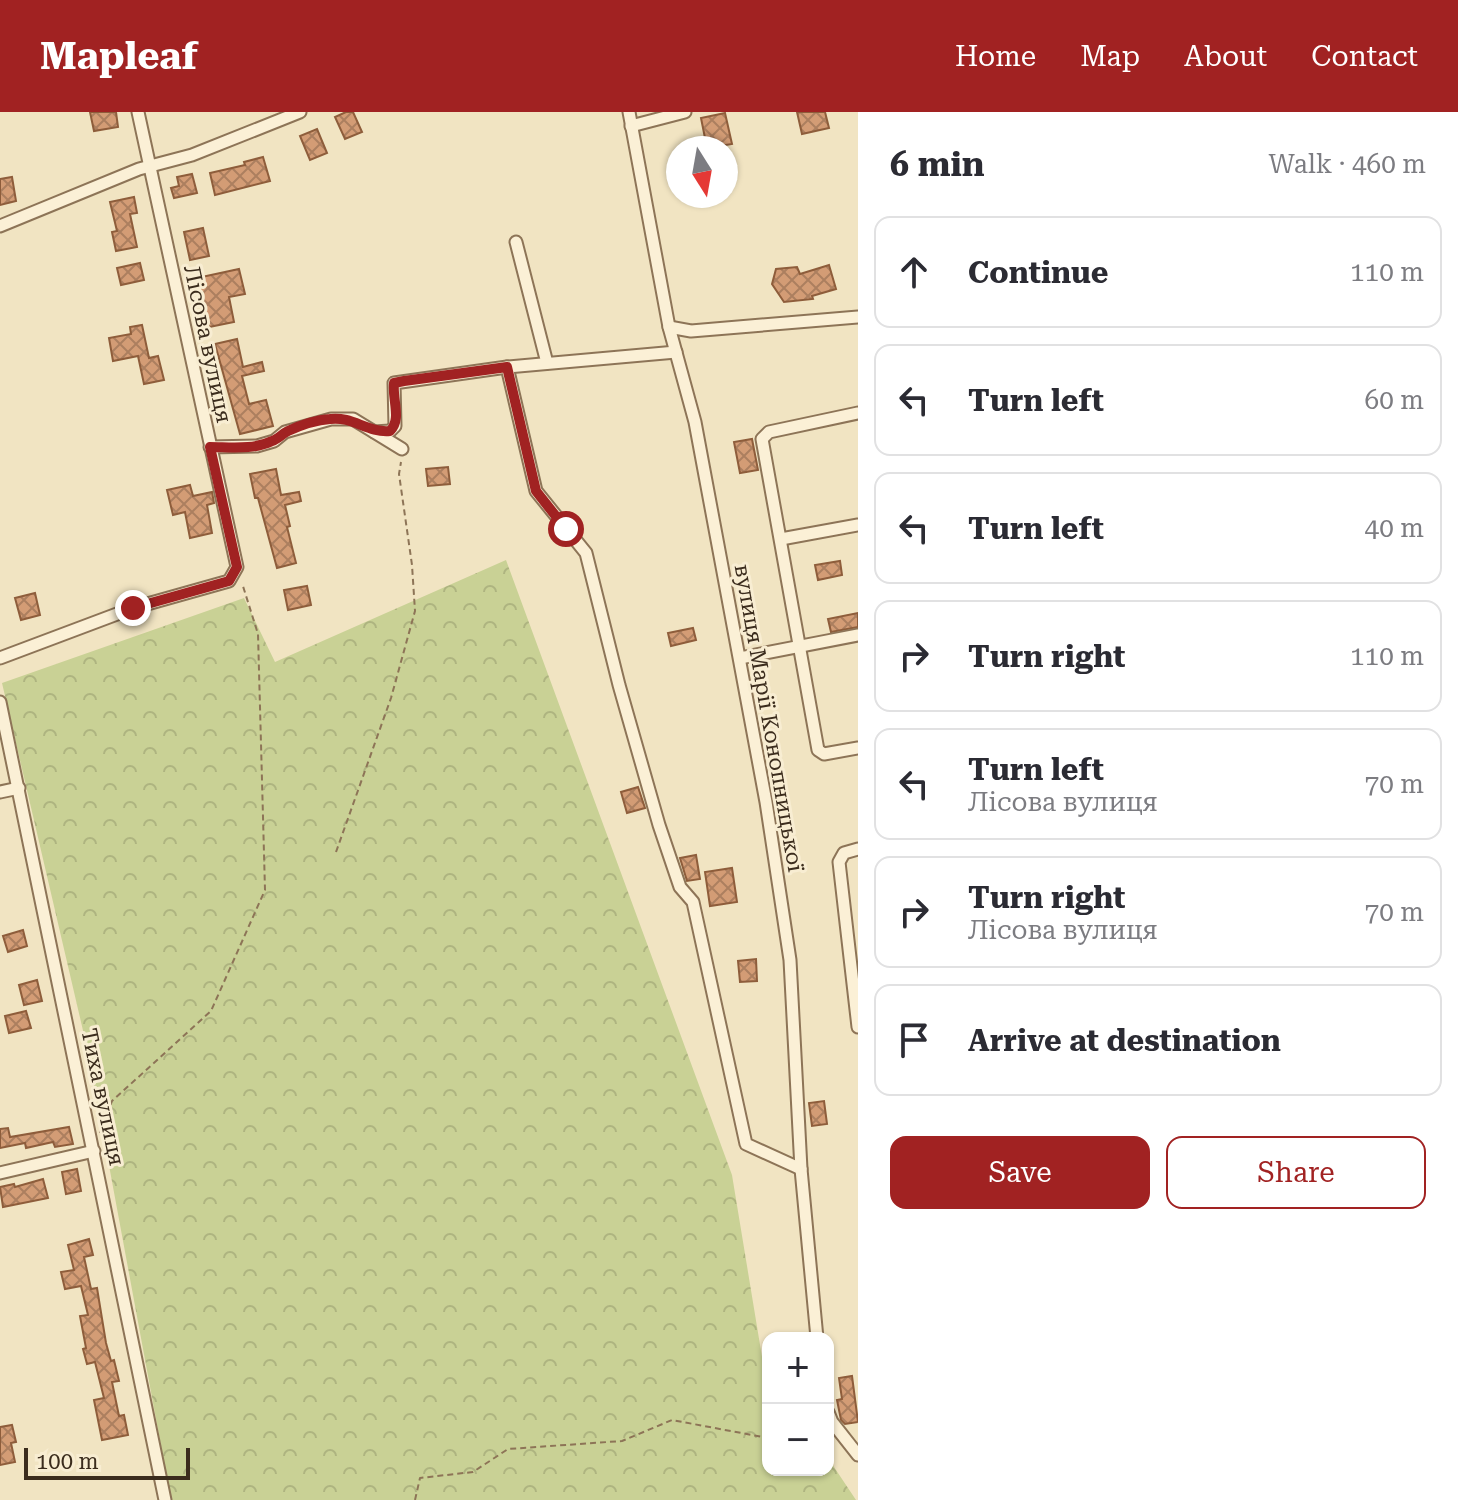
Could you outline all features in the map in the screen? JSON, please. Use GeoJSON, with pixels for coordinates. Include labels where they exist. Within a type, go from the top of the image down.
{"type":"FeatureCollection","features":[{"type":"Feature","properties":{"kind":"street","name":"Лісова вулиця"},"geometry":{"type":"LineString","coordinates":[[138,112],[237,567]]}},
{"type":"Feature","properties":{"kind":"street"},"geometry":{"type":"LineString","coordinates":[[0,226],[139,169],[150,168],[300,112]]}},
{"type":"Feature","properties":{"kind":"street","name":"вулиця Марії Конопницької"},"geometry":{"type":"LineString","coordinates":[[629,112],[669,327],[695,422],[766,802],[790,960],[801,1169],[816,1332]]}},
{"type":"Feature","properties":{"kind":"street"},"geometry":{"type":"LineString","coordinates":[[631,126],[685,112]]}},
{"type":"Feature","properties":{"kind":"street"},"geometry":{"type":"LineString","coordinates":[[516,242],[547,363]]}},
{"type":"Feature","properties":{"kind":"street"},"geometry":{"type":"LineString","coordinates":[[669,327],[691,331],[858,317]]}},
{"type":"Feature","properties":{"kind":"street"},"geometry":{"type":"LineString","coordinates":[[374,432],[390,431],[395,426],[394,383],[507,367],[676,352]]}},
{"type":"Feature","properties":{"kind":"street"},"geometry":{"type":"LineString","coordinates":[[507,367],[536,491],[586,553],[659,825],[680,887],[693,902],[746,1144],[801,1169]]}},
{"type":"Feature","properties":{"kind":"street"},"geometry":{"type":"LineString","coordinates":[[858,413],[764,435],[762,439],[818,750],[824,754],[858,748]]}},
{"type":"Feature","properties":{"kind":"street"},"geometry":{"type":"LineString","coordinates":[[210,447],[257,446],[274,441],[296,428],[331,419],[353,419],[402,449]]}},
{"type":"Feature","properties":{"kind":"street"},"geometry":{"type":"LineString","coordinates":[[781,539],[858,525]]}},
{"type":"Feature","properties":{"kind":"street"},"geometry":{"type":"LineString","coordinates":[[0,658],[133,608],[229,581],[237,567]]}},
{"type":"Feature","properties":{"kind":"street"},"geometry":{"type":"LineString","coordinates":[[740,658],[858,635]]}},
{"type":"Feature","properties":{"kind":"street","name":"Тиха вулиця"},"geometry":{"type":"LineString","coordinates":[[0,702],[165,1500]]}},
{"type":"Feature","properties":{"kind":"street"},"geometry":{"type":"LineString","coordinates":[[0,792],[19,788]]}},
{"type":"Feature","properties":{"kind":"street"},"geometry":{"type":"LineString","coordinates":[[858,849],[844,853],[839,862],[853,932],[858,1025]]}},
{"type":"Feature","properties":{"kind":"street"},"geometry":{"type":"LineString","coordinates":[[0,1173],[94,1151]]}},
{"type":"Feature","properties":{"kind":"street"},"geometry":{"type":"LineString","coordinates":[[834,1425],[858,1455]]}},
{"type":"Feature","properties":{"kind":"path"},"geometry":{"type":"LineString","coordinates":[[336,852],[391,698],[415,611],[399,474],[402,449]]}},
{"type":"Feature","properties":{"kind":"path"},"geometry":{"type":"LineString","coordinates":[[94,1151],[112,1101],[211,1011],[265,890],[258,634],[237,567]]}},
{"type":"Feature","properties":{"kind":"path"},"geometry":{"type":"LineString","coordinates":[[415,1500],[420,1478],[473,1472],[508,1449],[622,1441],[672,1420],[762,1437]]}},
{"type":"Feature","properties":{"kind":"green space"},"geometry":{"type":"Polygon","coordinates":[[[506,560],[732,1175],[762,1357],[762,1476],[834,1476],[834,1467],[856,1500],[171,1500],[88,1052],[2,683],[244,598],[275,662],[506,560]]]}},
{"type":"Feature","properties":{"kind":"building"},"geometry":{"type":"Polygon","coordinates":[[[90,112],[116,112],[118,127],[94,131],[90,112]]]}},
{"type":"Feature","properties":{"kind":"building"},"geometry":{"type":"Polygon","coordinates":[[[353,112],[362,132],[345,139],[335,117],[353,112]]]}},
{"type":"Feature","properties":{"kind":"building"},"geometry":{"type":"Polygon","coordinates":[[[797,112],[825,112],[829,128],[802,134],[797,112]]]}},
{"type":"Feature","properties":{"kind":"building"},"geometry":{"type":"Polygon","coordinates":[[[725,113],[730,136],[705,136],[701,118],[725,113]]]}},
{"type":"Feature","properties":{"kind":"building"},"geometry":{"type":"Polygon","coordinates":[[[317,129],[327,153],[310,160],[300,136],[317,129]]]}},
{"type":"Feature","properties":{"kind":"building"},"geometry":{"type":"Polygon","coordinates":[[[263,157],[270,181],[215,195],[210,173],[245,165],[244,162],[263,157]]]}},
{"type":"Feature","properties":{"kind":"building"},"geometry":{"type":"Polygon","coordinates":[[[192,174],[197,193],[174,198],[171,188],[179,186],[177,177],[192,174]]]}},
{"type":"Feature","properties":{"kind":"building"},"geometry":{"type":"Polygon","coordinates":[[[12,177],[16,201],[0,205],[0,179],[12,177]]]}},
{"type":"Feature","properties":{"kind":"building"},"geometry":{"type":"Polygon","coordinates":[[[134,197],[137,213],[130,214],[137,247],[116,251],[112,232],[117,231],[110,202],[134,197]]]}},
{"type":"Feature","properties":{"kind":"building"},"geometry":{"type":"Polygon","coordinates":[[[203,228],[209,256],[190,260],[184,232],[203,228]]]}},
{"type":"Feature","properties":{"kind":"building"},"geometry":{"type":"Polygon","coordinates":[[[140,263],[144,280],[121,285],[117,268],[140,263]]]}},
{"type":"Feature","properties":{"kind":"building"},"geometry":{"type":"Polygon","coordinates":[[[829,265],[836,289],[812,296],[813,299],[784,302],[772,284],[776,269],[797,267],[800,274],[829,265]]]}},
{"type":"Feature","properties":{"kind":"building"},"geometry":{"type":"Polygon","coordinates":[[[239,269],[245,294],[229,297],[234,322],[209,327],[197,278],[239,269]]]}},
{"type":"Feature","properties":{"kind":"building"},"geometry":{"type":"Polygon","coordinates":[[[142,325],[149,358],[158,356],[164,380],[144,384],[138,356],[113,361],[109,338],[131,334],[130,327],[142,325]]]}},
{"type":"Feature","properties":{"kind":"building"},"geometry":{"type":"Polygon","coordinates":[[[237,339],[243,367],[262,362],[264,371],[242,376],[249,404],[266,400],[273,426],[240,434],[215,344],[237,339]]]}},
{"type":"Feature","properties":{"kind":"building"},"geometry":{"type":"Polygon","coordinates":[[[752,439],[758,470],[740,473],[734,442],[752,439]]]}},
{"type":"Feature","properties":{"kind":"building"},"geometry":{"type":"Polygon","coordinates":[[[448,467],[450,484],[428,486],[426,469],[448,467]]]}},
{"type":"Feature","properties":{"kind":"building"},"geometry":{"type":"Polygon","coordinates":[[[276,469],[281,495],[299,492],[301,501],[285,505],[296,563],[277,568],[250,474],[276,469]]]}},
{"type":"Feature","properties":{"kind":"building"},"geometry":{"type":"Polygon","coordinates":[[[190,485],[193,496],[212,492],[214,503],[207,505],[212,533],[190,538],[185,512],[173,515],[167,490],[190,485]]]}},
{"type":"Feature","properties":{"kind":"building"},"geometry":{"type":"Polygon","coordinates":[[[840,561],[842,575],[818,580],[815,565],[840,561]]]}},
{"type":"Feature","properties":{"kind":"building"},"geometry":{"type":"Polygon","coordinates":[[[307,586],[311,605],[288,610],[284,590],[307,586]]]}},
{"type":"Feature","properties":{"kind":"building"},"geometry":{"type":"Polygon","coordinates":[[[35,593],[40,615],[21,620],[15,598],[35,593]]]}},
{"type":"Feature","properties":{"kind":"building"},"geometry":{"type":"Polygon","coordinates":[[[858,613],[858,627],[831,632],[828,619],[858,613]]]}},
{"type":"Feature","properties":{"kind":"building"},"geometry":{"type":"Polygon","coordinates":[[[693,628],[696,640],[671,646],[668,633],[693,628]]]}},
{"type":"Feature","properties":{"kind":"building"},"geometry":{"type":"Polygon","coordinates":[[[638,787],[645,808],[627,813],[621,792],[638,787]]]}},
{"type":"Feature","properties":{"kind":"building"},"geometry":{"type":"Polygon","coordinates":[[[696,855],[700,879],[687,881],[680,858],[696,855]]]}},
{"type":"Feature","properties":{"kind":"building"},"geometry":{"type":"Polygon","coordinates":[[[732,868],[737,902],[710,906],[705,872],[732,868]]]}},
{"type":"Feature","properties":{"kind":"building"},"geometry":{"type":"Polygon","coordinates":[[[23,930],[27,946],[8,952],[3,936],[23,930]]]}},
{"type":"Feature","properties":{"kind":"building"},"geometry":{"type":"Polygon","coordinates":[[[756,959],[757,981],[740,982],[738,961],[756,959]]]}},
{"type":"Feature","properties":{"kind":"building"},"geometry":{"type":"Polygon","coordinates":[[[37,980],[42,1001],[24,1005],[19,985],[37,980]]]}},
{"type":"Feature","properties":{"kind":"building"},"geometry":{"type":"Polygon","coordinates":[[[26,1011],[31,1028],[9,1033],[5,1016],[26,1011]]]}},
{"type":"Feature","properties":{"kind":"building"},"geometry":{"type":"Polygon","coordinates":[[[824,1101],[827,1124],[812,1126],[809,1103],[824,1101]]]}},
{"type":"Feature","properties":{"kind":"building"},"geometry":{"type":"Polygon","coordinates":[[[69,1127],[73,1144],[55,1147],[53,1142],[26,1148],[25,1143],[0,1148],[0,1129],[8,1128],[10,1137],[69,1127]]]}},
{"type":"Feature","properties":{"kind":"building"},"geometry":{"type":"Polygon","coordinates":[[[77,1169],[81,1191],[66,1194],[62,1172],[77,1169]]]}},
{"type":"Feature","properties":{"kind":"building"},"geometry":{"type":"Polygon","coordinates":[[[43,1179],[48,1198],[3,1207],[0,1187],[14,1184],[15,1187],[43,1179]]]}},
{"type":"Feature","properties":{"kind":"building"},"geometry":{"type":"Polygon","coordinates":[[[89,1239],[93,1255],[84,1257],[91,1289],[97,1288],[106,1343],[119,1381],[112,1382],[119,1416],[124,1415],[128,1435],[102,1440],[94,1400],[104,1398],[95,1362],[87,1364],[83,1349],[86,1348],[80,1316],[88,1315],[81,1286],[65,1289],[61,1272],[74,1270],[68,1245],[89,1239]]]}},
{"type":"Feature","properties":{"kind":"building"},"geometry":{"type":"Polygon","coordinates":[[[852,1376],[858,1422],[845,1424],[841,1420],[837,1400],[842,1399],[839,1378],[852,1376]]]}},
{"type":"Feature","properties":{"kind":"building"},"geometry":{"type":"Polygon","coordinates":[[[12,1425],[16,1442],[11,1443],[15,1462],[0,1465],[0,1427],[12,1425]]]}},
{"type":"Feature","properties":{"kind":"route"},"geometry":{"type":"LineString","coordinates":[[133,608],[229,581],[237,567],[210,447],[257,446],[274,441],[285,432],[331,419],[353,419],[374,432],[390,431],[397,419],[394,383],[404,381],[507,367],[536,491],[566,529]]}}]}
